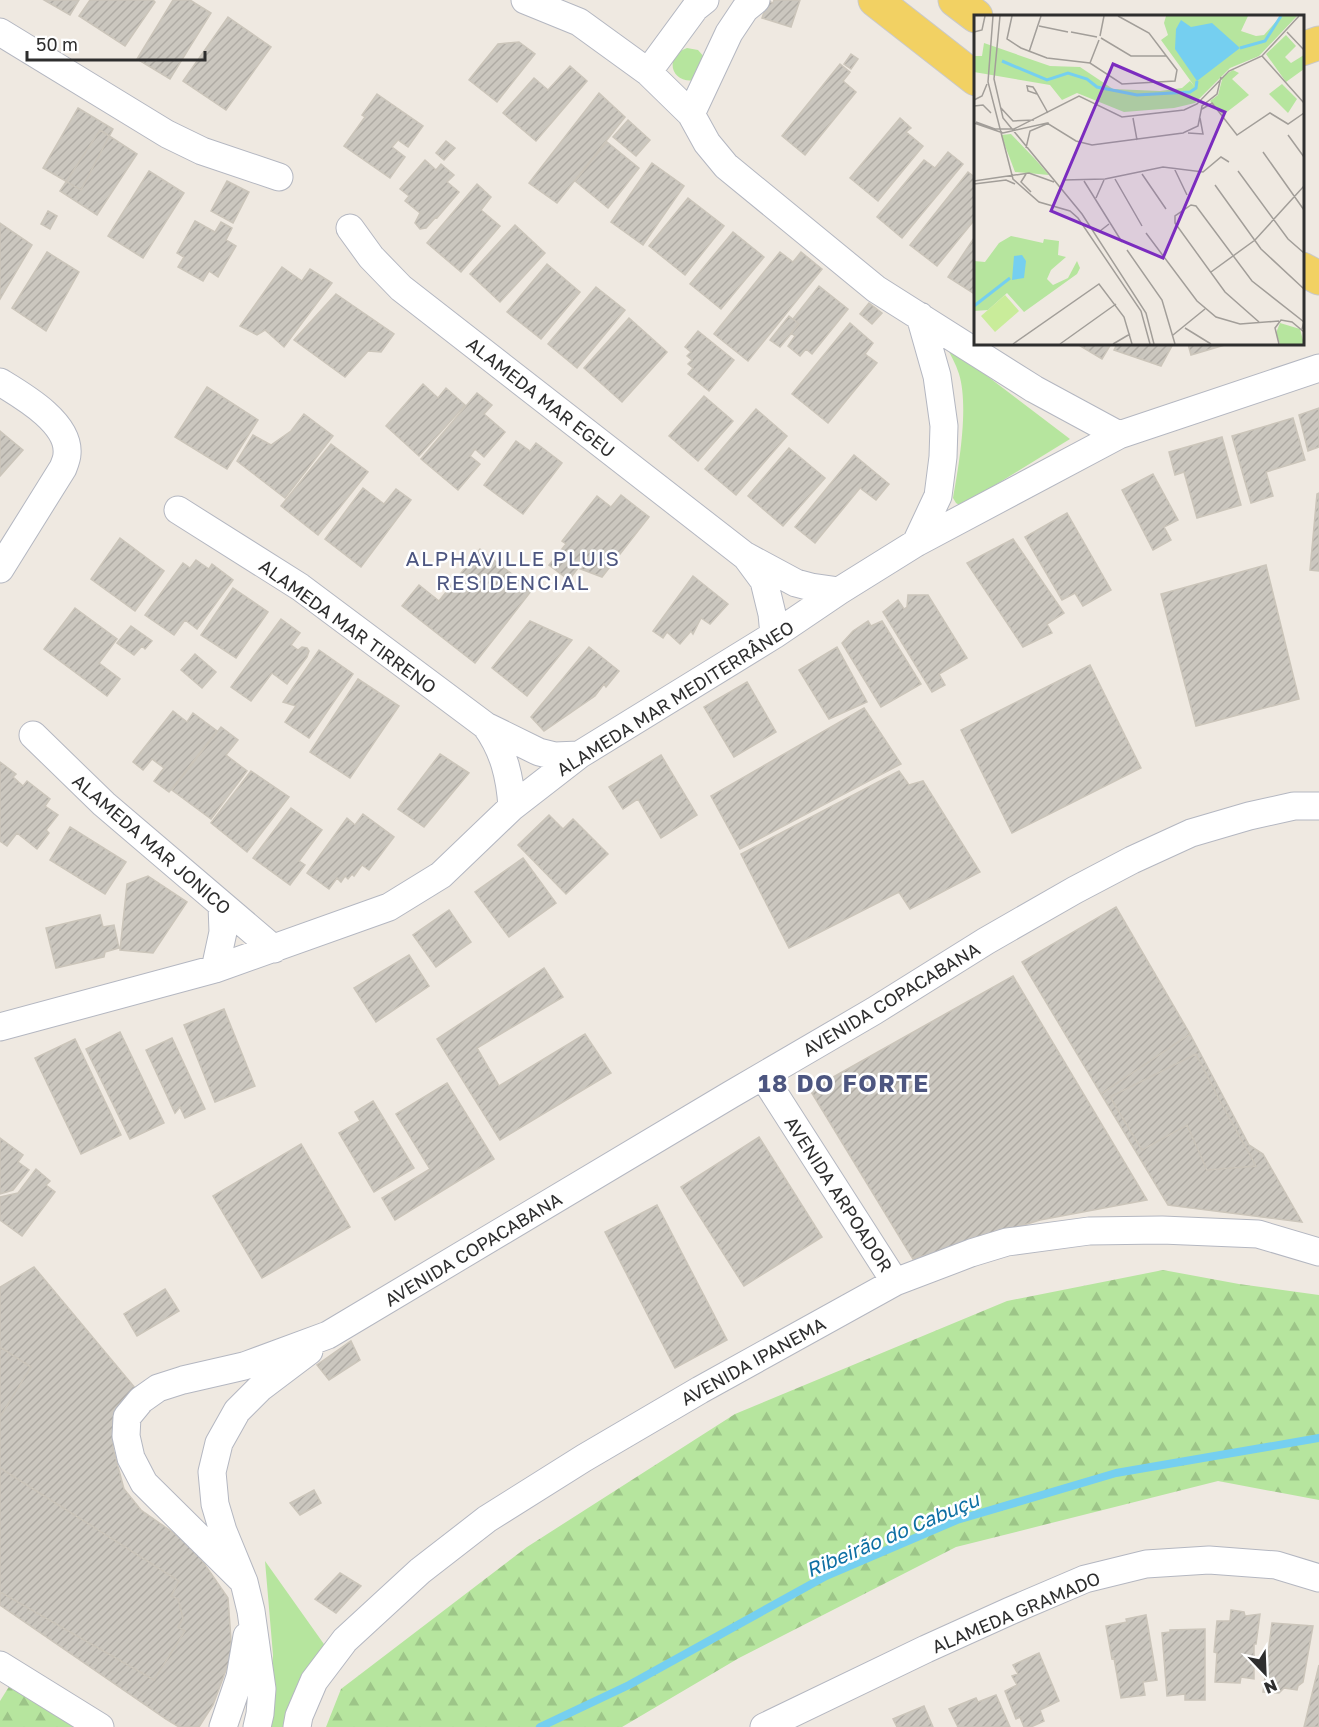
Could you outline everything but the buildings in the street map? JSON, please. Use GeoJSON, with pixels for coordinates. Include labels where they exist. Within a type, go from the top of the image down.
{"type":"FeatureCollection","features":[{"type":"Feature","properties":{"kind":"main road"},"geometry":{"type":"LineString","coordinates":[[875,0],[974,78]]}},
{"type":"Feature","properties":{"kind":"main road"},"geometry":{"type":"LineString","coordinates":[[955,0],[975,15]]}},
{"type":"Feature","properties":{"kind":"main road"},"geometry":{"type":"LineString","coordinates":[[1304,49],[1319,43]]}},
{"type":"Feature","properties":{"kind":"main road"},"geometry":{"type":"LineString","coordinates":[[1304,50],[1319,49]]}},
{"type":"Feature","properties":{"kind":"main road"},"geometry":{"type":"LineString","coordinates":[[1304,270],[1319,278]]}},
{"type":"Feature","properties":{"kind":"street"},"geometry":{"type":"LineString","coordinates":[[525,0],[579,22],[648,72],[691,114],[708,143],[726,166],[876,289],[1034,389],[1119,435]]}},
{"type":"Feature","properties":{"kind":"street"},"geometry":{"type":"LineString","coordinates":[[691,114],[745,9],[756,0]]}},
{"type":"Feature","properties":{"kind":"street"},"geometry":{"type":"LineString","coordinates":[[648,72],[696,7],[724,46]]}},
{"type":"Feature","properties":{"kind":"street"},"geometry":{"type":"LineString","coordinates":[[0,32],[167,134],[202,151],[279,177]]}},
{"type":"Feature","properties":{"kind":"street","name":"ALAMEDA MAR EGEU"},"geometry":{"type":"LineString","coordinates":[[350,228],[371,257],[401,288],[744,555],[796,583],[839,591]]}},
{"type":"Feature","properties":{"kind":"street"},"geometry":{"type":"LineString","coordinates":[[916,543],[938,496],[944,426],[937,376],[920,315]]}},
{"type":"Feature","properties":{"kind":"street","name":"ALAMEDA MAR MEDITERRÂNEO"},"geometry":{"type":"LineString","coordinates":[[0,1027],[215,969],[389,907],[441,875],[512,807],[579,755],[774,635],[916,543],[1119,435],[1319,368]]}},
{"type":"Feature","properties":{"kind":"street"},"geometry":{"type":"LineString","coordinates":[[0,382],[30,400],[50,418],[65,438],[67,453],[63,468],[0,568]]}},
{"type":"Feature","properties":{"kind":"street","name":"ALAMEDA MAR TIRRENO"},"geometry":{"type":"LineString","coordinates":[[178,510],[300,587],[486,726],[539,752],[555,756],[579,755]]}},
{"type":"Feature","properties":{"kind":"street","name":"ALAMEDA MAR EGEU"},"geometry":{"type":"LineString","coordinates":[[744,555],[764,581],[772,614],[774,635]]}},
{"type":"Feature","properties":{"kind":"street","name":"ALAMEDA MAR TIRRENO"},"geometry":{"type":"LineString","coordinates":[[486,726],[507,766],[512,807]]}},
{"type":"Feature","properties":{"kind":"street","name":"ALAMEDA MAR JONICO"},"geometry":{"type":"LineString","coordinates":[[33,735],[104,804],[274,949]]}},
{"type":"Feature","properties":{"kind":"street","name":"AVENIDA COPACABANA"},"geometry":{"type":"LineString","coordinates":[[257,1727],[262,1689],[250,1611],[244,1582],[223,1531],[215,1504],[212,1472],[219,1443],[237,1411],[260,1388],[328,1335],[874,1011],[996,935],[1132,860],[1191,833],[1249,816],[1294,806],[1319,806]]}},
{"type":"Feature","properties":{"kind":"street"},"geometry":{"type":"LineString","coordinates":[[215,969],[223,932],[222,905]]}},
{"type":"Feature","properties":{"kind":"street","name":"AVENIDA ARPOADOR"},"geometry":{"type":"LineString","coordinates":[[763,1076],[895,1282]]}},
{"type":"Feature","properties":{"kind":"street","name":"AVENIDA IPANEMA"},"geometry":{"type":"LineString","coordinates":[[297,1727],[299,1716],[314,1681],[345,1640],[420,1571],[487,1519],[584,1458],[700,1390],[895,1282],[1007,1242],[1089,1231],[1162,1230],[1258,1234],[1319,1252]]}},
{"type":"Feature","properties":{"kind":"street","name":"AVENIDA COPACABANA"},"geometry":{"type":"LineString","coordinates":[[244,1582],[144,1483],[131,1458],[126,1436],[127,1417],[141,1400],[158,1388],[244,1366],[328,1335]]}},
{"type":"Feature","properties":{"kind":"street","name":"ALAMEDA GRAMADO"},"geometry":{"type":"LineString","coordinates":[[764,1727],[999,1616],[1085,1579],[1146,1564],[1209,1560],[1276,1565],[1319,1578]]}},
{"type":"Feature","properties":{"kind":"street"},"geometry":{"type":"LineString","coordinates":[[223,1727],[240,1677],[250,1611]]}},
{"type":"Feature","properties":{"kind":"street"},"geometry":{"type":"LineString","coordinates":[[0,1665],[100,1727]]}},
{"type":"Feature","properties":{"kind":"green space"},"geometry":{"type":"Polygon","coordinates":[[[687,48],[698,50],[705,58],[696,80],[681,78],[673,69],[675,57],[687,48]]]}},
{"type":"Feature","properties":{"kind":"green space"},"geometry":{"type":"Polygon","coordinates":[[[945,344],[1070,439],[961,506],[953,498],[962,436],[962,387],[958,370],[945,344]]]}},
{"type":"Feature","properties":{"kind":"green space"},"geometry":{"type":"Polygon","coordinates":[[[1163,1270],[1319,1295],[1319,1500],[1218,1481],[956,1547],[739,1658],[622,1727],[326,1727],[341,1689],[527,1547],[735,1414],[1007,1301],[1163,1270]]]}},
{"type":"Feature","properties":{"kind":"green space"},"geometry":{"type":"Polygon","coordinates":[[[265,1561],[326,1647],[285,1727],[264,1727],[273,1655],[265,1561]]]}},
{"type":"Feature","properties":{"kind":"green space"},"geometry":{"type":"Polygon","coordinates":[[[10,1685],[83,1727],[0,1727],[0,1701],[10,1685]]]}},
{"type":"Feature","properties":{"kind":"waterway","name":"Ribeirão do Cabuçu"},"geometry":{"type":"LineString","coordinates":[[540,1727],[629,1685],[826,1576],[957,1520],[1116,1473],[1319,1438]]}},
{"type":"Feature","properties":{"kind":"district","name":"ALPHAVILLE PLUIS RESIDENCIAL"},"geometry":{"type":"Point","coordinates":[513,570]}},
{"type":"Feature","properties":{"kind":"district","name":"18 DO FORTE"},"geometry":{"type":"Point","coordinates":[844,1082]}}]}
